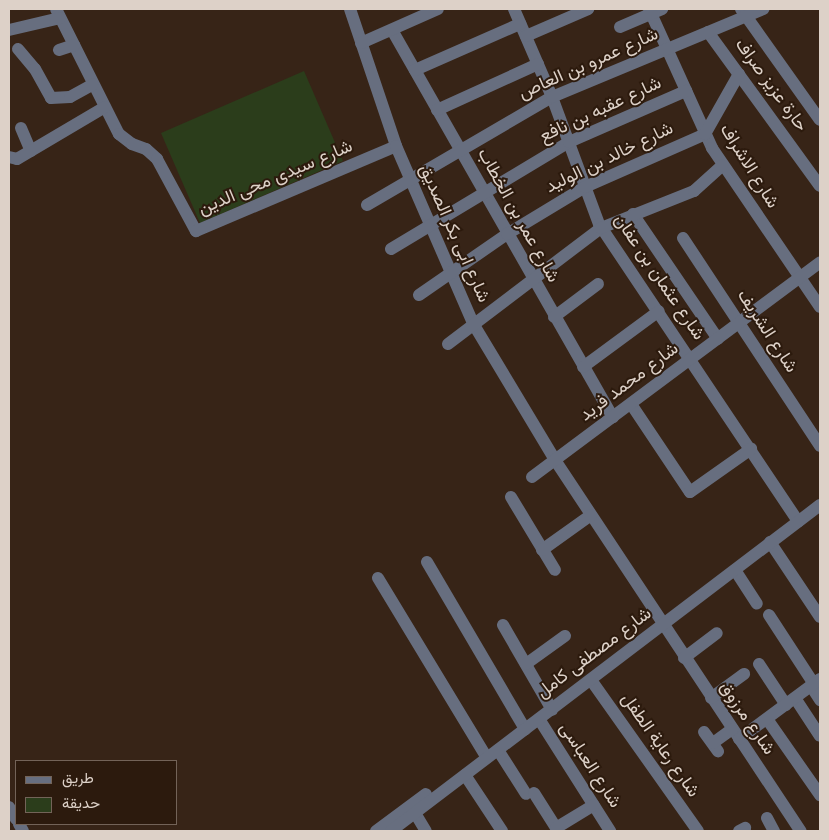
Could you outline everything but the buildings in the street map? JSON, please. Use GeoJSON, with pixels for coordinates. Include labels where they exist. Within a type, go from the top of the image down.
{"type":"FeatureCollection","features":[{"type":"Feature","properties":{"kind":"street","name":"شارع ابى بكر الصديق"},"geometry":{"type":"LineString","coordinates":[[350,9],[396,146],[474,325],[555,460],[591,515]]}},
{"type":"Feature","properties":{"kind":"street"},"geometry":{"type":"LineString","coordinates":[[361,43],[438,9]]}},
{"type":"Feature","properties":{"kind":"street","name":"شارع عثمان بن عفان"},"geometry":{"type":"LineString","coordinates":[[514,9],[552,98],[601,228],[692,358],[798,521]]}},
{"type":"Feature","properties":{"kind":"street"},"geometry":{"type":"LineString","coordinates":[[526,36],[588,9]]}},
{"type":"Feature","properties":{"kind":"street","name":"شارع عمرو بن العاص"},"geometry":{"type":"LineString","coordinates":[[366,205],[552,98],[708,32],[743,13],[763,9]]}},
{"type":"Feature","properties":{"kind":"street"},"geometry":{"type":"LineString","coordinates":[[620,27],[654,10]]}},
{"type":"Feature","properties":{"kind":"street","name":"شارع الاشراف"},"geometry":{"type":"LineString","coordinates":[[654,10],[667,49],[705,134],[722,166],[820,307]]}},
{"type":"Feature","properties":{"kind":"street"},"geometry":{"type":"LineString","coordinates":[[9,30],[58,13]]}},
{"type":"Feature","properties":{"kind":"street","name":"شارع سيدى محى الدين"},"geometry":{"type":"LineString","coordinates":[[58,13],[93,84],[123,138],[146,149],[157,159],[196,231],[396,146]]}},
{"type":"Feature","properties":{"kind":"street"},"geometry":{"type":"LineString","coordinates":[[743,13],[820,120]]}},
{"type":"Feature","properties":{"kind":"street"},"geometry":{"type":"LineString","coordinates":[[415,70],[520,24]]}},
{"type":"Feature","properties":{"kind":"street","name":"شارع عمر بن الخطاب"},"geometry":{"type":"LineString","coordinates":[[392,30],[506,234],[613,417]]}},
{"type":"Feature","properties":{"kind":"street","name":"حارة عزيز صراف"},"geometry":{"type":"LineString","coordinates":[[708,32],[820,186]]}},
{"type":"Feature","properties":{"kind":"street"},"geometry":{"type":"LineString","coordinates":[[59,50],[74,45]]}},
{"type":"Feature","properties":{"kind":"street"},"geometry":{"type":"LineString","coordinates":[[18,49],[35,69],[51,98],[69,97],[93,84]]}},
{"type":"Feature","properties":{"kind":"street"},"geometry":{"type":"LineString","coordinates":[[437,110],[538,64]]}},
{"type":"Feature","properties":{"kind":"street"},"geometry":{"type":"LineString","coordinates":[[705,134],[739,74]]}},
{"type":"Feature","properties":{"kind":"street","name":"شارع عقبه بن نافع"},"geometry":{"type":"LineString","coordinates":[[391,249],[569,142],[686,91]]}},
{"type":"Feature","properties":{"kind":"street"},"geometry":{"type":"LineString","coordinates":[[11,159],[32,151],[105,107]]}},
{"type":"Feature","properties":{"kind":"street"},"geometry":{"type":"LineString","coordinates":[[21,128],[32,151]]}},
{"type":"Feature","properties":{"kind":"street","name":"شارع خالد بن الوليد"},"geometry":{"type":"LineString","coordinates":[[419,296],[506,234],[585,187],[705,134]]}},
{"type":"Feature","properties":{"kind":"street"},"geometry":{"type":"LineString","coordinates":[[448,344],[601,228],[694,191],[722,166]]}},
{"type":"Feature","properties":{"kind":"street"},"geometry":{"type":"LineString","coordinates":[[633,214],[718,339]]}},
{"type":"Feature","properties":{"kind":"street","name":"شارع الشريف"},"geometry":{"type":"LineString","coordinates":[[683,238],[820,446]]}},
{"type":"Feature","properties":{"kind":"street","name":"شارع محمد فريد"},"geometry":{"type":"LineString","coordinates":[[532,477],[820,262]]}},
{"type":"Feature","properties":{"kind":"street"},"geometry":{"type":"LineString","coordinates":[[554,317],[598,284]]}},
{"type":"Feature","properties":{"kind":"street"},"geometry":{"type":"LineString","coordinates":[[583,367],[659,311]]}},
{"type":"Feature","properties":{"kind":"street"},"geometry":{"type":"LineString","coordinates":[[631,404],[690,492],[751,449]]}},
{"type":"Feature","properties":{"kind":"street"},"geometry":{"type":"LineString","coordinates":[[511,497],[555,570]]}},
{"type":"Feature","properties":{"kind":"street","name":"شارع مصطفى كامل"},"geometry":{"type":"LineString","coordinates":[[391,831],[820,505]]}},
{"type":"Feature","properties":{"kind":"street"},"geometry":{"type":"LineString","coordinates":[[542,550],[591,515]]}},
{"type":"Feature","properties":{"kind":"street","name":"شارع مرزوق"},"geometry":{"type":"LineString","coordinates":[[591,515],[684,658],[802,831]]}},
{"type":"Feature","properties":{"kind":"street"},"geometry":{"type":"LineString","coordinates":[[770,542],[820,617]]}},
{"type":"Feature","properties":{"kind":"street"},"geometry":{"type":"LineString","coordinates":[[427,562],[525,729]]}},
{"type":"Feature","properties":{"kind":"street"},"geometry":{"type":"LineString","coordinates":[[735,570],[757,604]]}},
{"type":"Feature","properties":{"kind":"street"},"geometry":{"type":"LineString","coordinates":[[376,831],[470,761],[488,758],[378,578]]}},
{"type":"Feature","properties":{"kind":"street"},"geometry":{"type":"LineString","coordinates":[[770,615],[815,683],[820,700]]}},
{"type":"Feature","properties":{"kind":"street"},"geometry":{"type":"LineString","coordinates":[[503,624],[552,710]]}},
{"type":"Feature","properties":{"kind":"street"},"geometry":{"type":"LineString","coordinates":[[684,658],[717,634]]}},
{"type":"Feature","properties":{"kind":"street"},"geometry":{"type":"LineString","coordinates":[[526,664],[565,636]]}},
{"type":"Feature","properties":{"kind":"street"},"geometry":{"type":"LineString","coordinates":[[759,664],[820,736]]}},
{"type":"Feature","properties":{"kind":"street"},"geometry":{"type":"LineString","coordinates":[[711,698],[744,674]]}},
{"type":"Feature","properties":{"kind":"street","name":"شارع رعاية الطفل"},"geometry":{"type":"LineString","coordinates":[[591,680],[696,831]]}},
{"type":"Feature","properties":{"kind":"street"},"geometry":{"type":"LineString","coordinates":[[704,732],[715,747],[767,719],[815,683]]}},
{"type":"Feature","properties":{"kind":"street","name":"شارع العباسى"},"geometry":{"type":"LineString","coordinates":[[539,719],[552,751],[594,805],[610,831]]}},
{"type":"Feature","properties":{"kind":"street"},"geometry":{"type":"LineString","coordinates":[[767,719],[820,795]]}},
{"type":"Feature","properties":{"kind":"street"},"geometry":{"type":"LineString","coordinates":[[498,750],[557,830],[594,805]]}},
{"type":"Feature","properties":{"kind":"street"},"geometry":{"type":"LineString","coordinates":[[465,775],[502,831]]}},
{"type":"Feature","properties":{"kind":"street"},"geometry":{"type":"LineString","coordinates":[[9,806],[15,817]]}},
{"type":"Feature","properties":{"kind":"street"},"geometry":{"type":"LineString","coordinates":[[415,813],[426,831]]}},
{"type":"Feature","properties":{"kind":"street"},"geometry":{"type":"LineString","coordinates":[[767,818],[774,831]]}},
{"type":"Feature","properties":{"kind":"green space"},"geometry":{"type":"Polygon","coordinates":[[[304,71],[343,161],[200,223],[161,133],[304,71]]]}}]}
